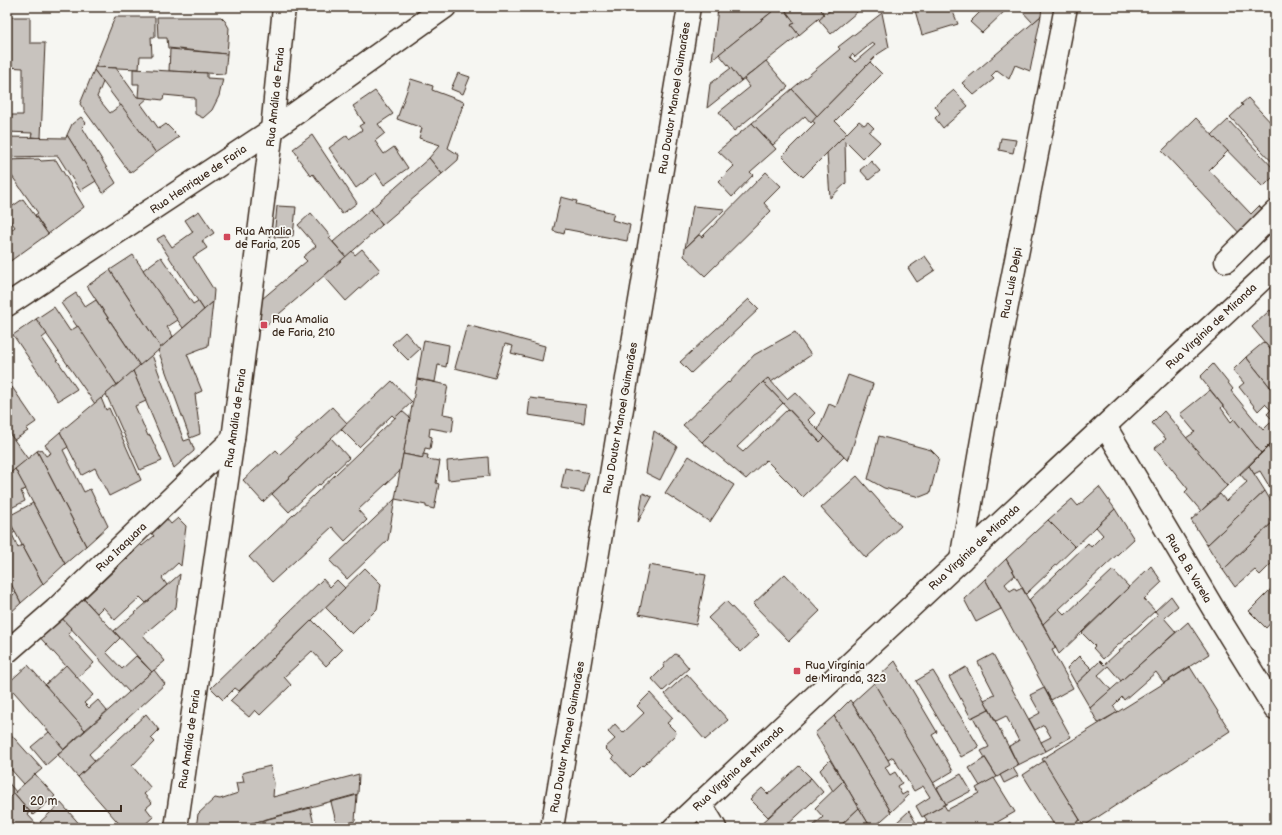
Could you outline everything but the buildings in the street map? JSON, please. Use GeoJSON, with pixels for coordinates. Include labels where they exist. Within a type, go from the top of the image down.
{"type":"FeatureCollection","features":[{"type":"Feature","properties":{"kind":"street","name":"Rua Amália de Faria"},"geometry":{"type":"LineString","coordinates":[[173,824],[233,439],[272,130],[284,7]]}},
{"type":"Feature","properties":{"kind":"street","name":"Rua Henrique de Faria"},"geometry":{"type":"LineString","coordinates":[[7,305],[272,130],[445,7]]}},
{"type":"Feature","properties":{"kind":"street","name":"Rua Doutor Manoel Guimarães"},"geometry":{"type":"LineString","coordinates":[[552,828],[689,7]]}},
{"type":"Feature","properties":{"kind":"street","name":"Rua Luis Delpi"},"geometry":{"type":"LineString","coordinates":[[961,560],[994,371],[1066,7]]}},
{"type":"Feature","properties":{"kind":"street"},"geometry":{"type":"LineString","coordinates":[[1226,261],[1275,212]]}},
{"type":"Feature","properties":{"kind":"street","name":"Rua Virgínia de Miranda"},"geometry":{"type":"LineString","coordinates":[[674,828],[1275,266]]}},
{"type":"Feature","properties":{"kind":"street","name":"Rua B. B. Varela"},"geometry":{"type":"LineString","coordinates":[[1105,426],[1220,620],[1275,709]]}},
{"type":"Feature","properties":{"kind":"street","name":"Rua Iraquara"},"geometry":{"type":"LineString","coordinates":[[7,652],[55,610],[233,439]]}},
{"type":"Feature","properties":{"kind":"street"},"geometry":{"type":"LineString","coordinates":[[700,803],[715,828]]}},
{"type":"Feature","properties":{"kind":"place","name":"Rua Amalia de Faria, 205"},"geometry":{"type":"Point","coordinates":[227,237]}},
{"type":"Feature","properties":{"kind":"place","name":"Rua Amalia de Faria, 210"},"geometry":{"type":"Point","coordinates":[264,325]}},
{"type":"Feature","properties":{"kind":"place","name":"Rua Virgínia de Miranda, 323"},"geometry":{"type":"Point","coordinates":[797,671]}}]}
